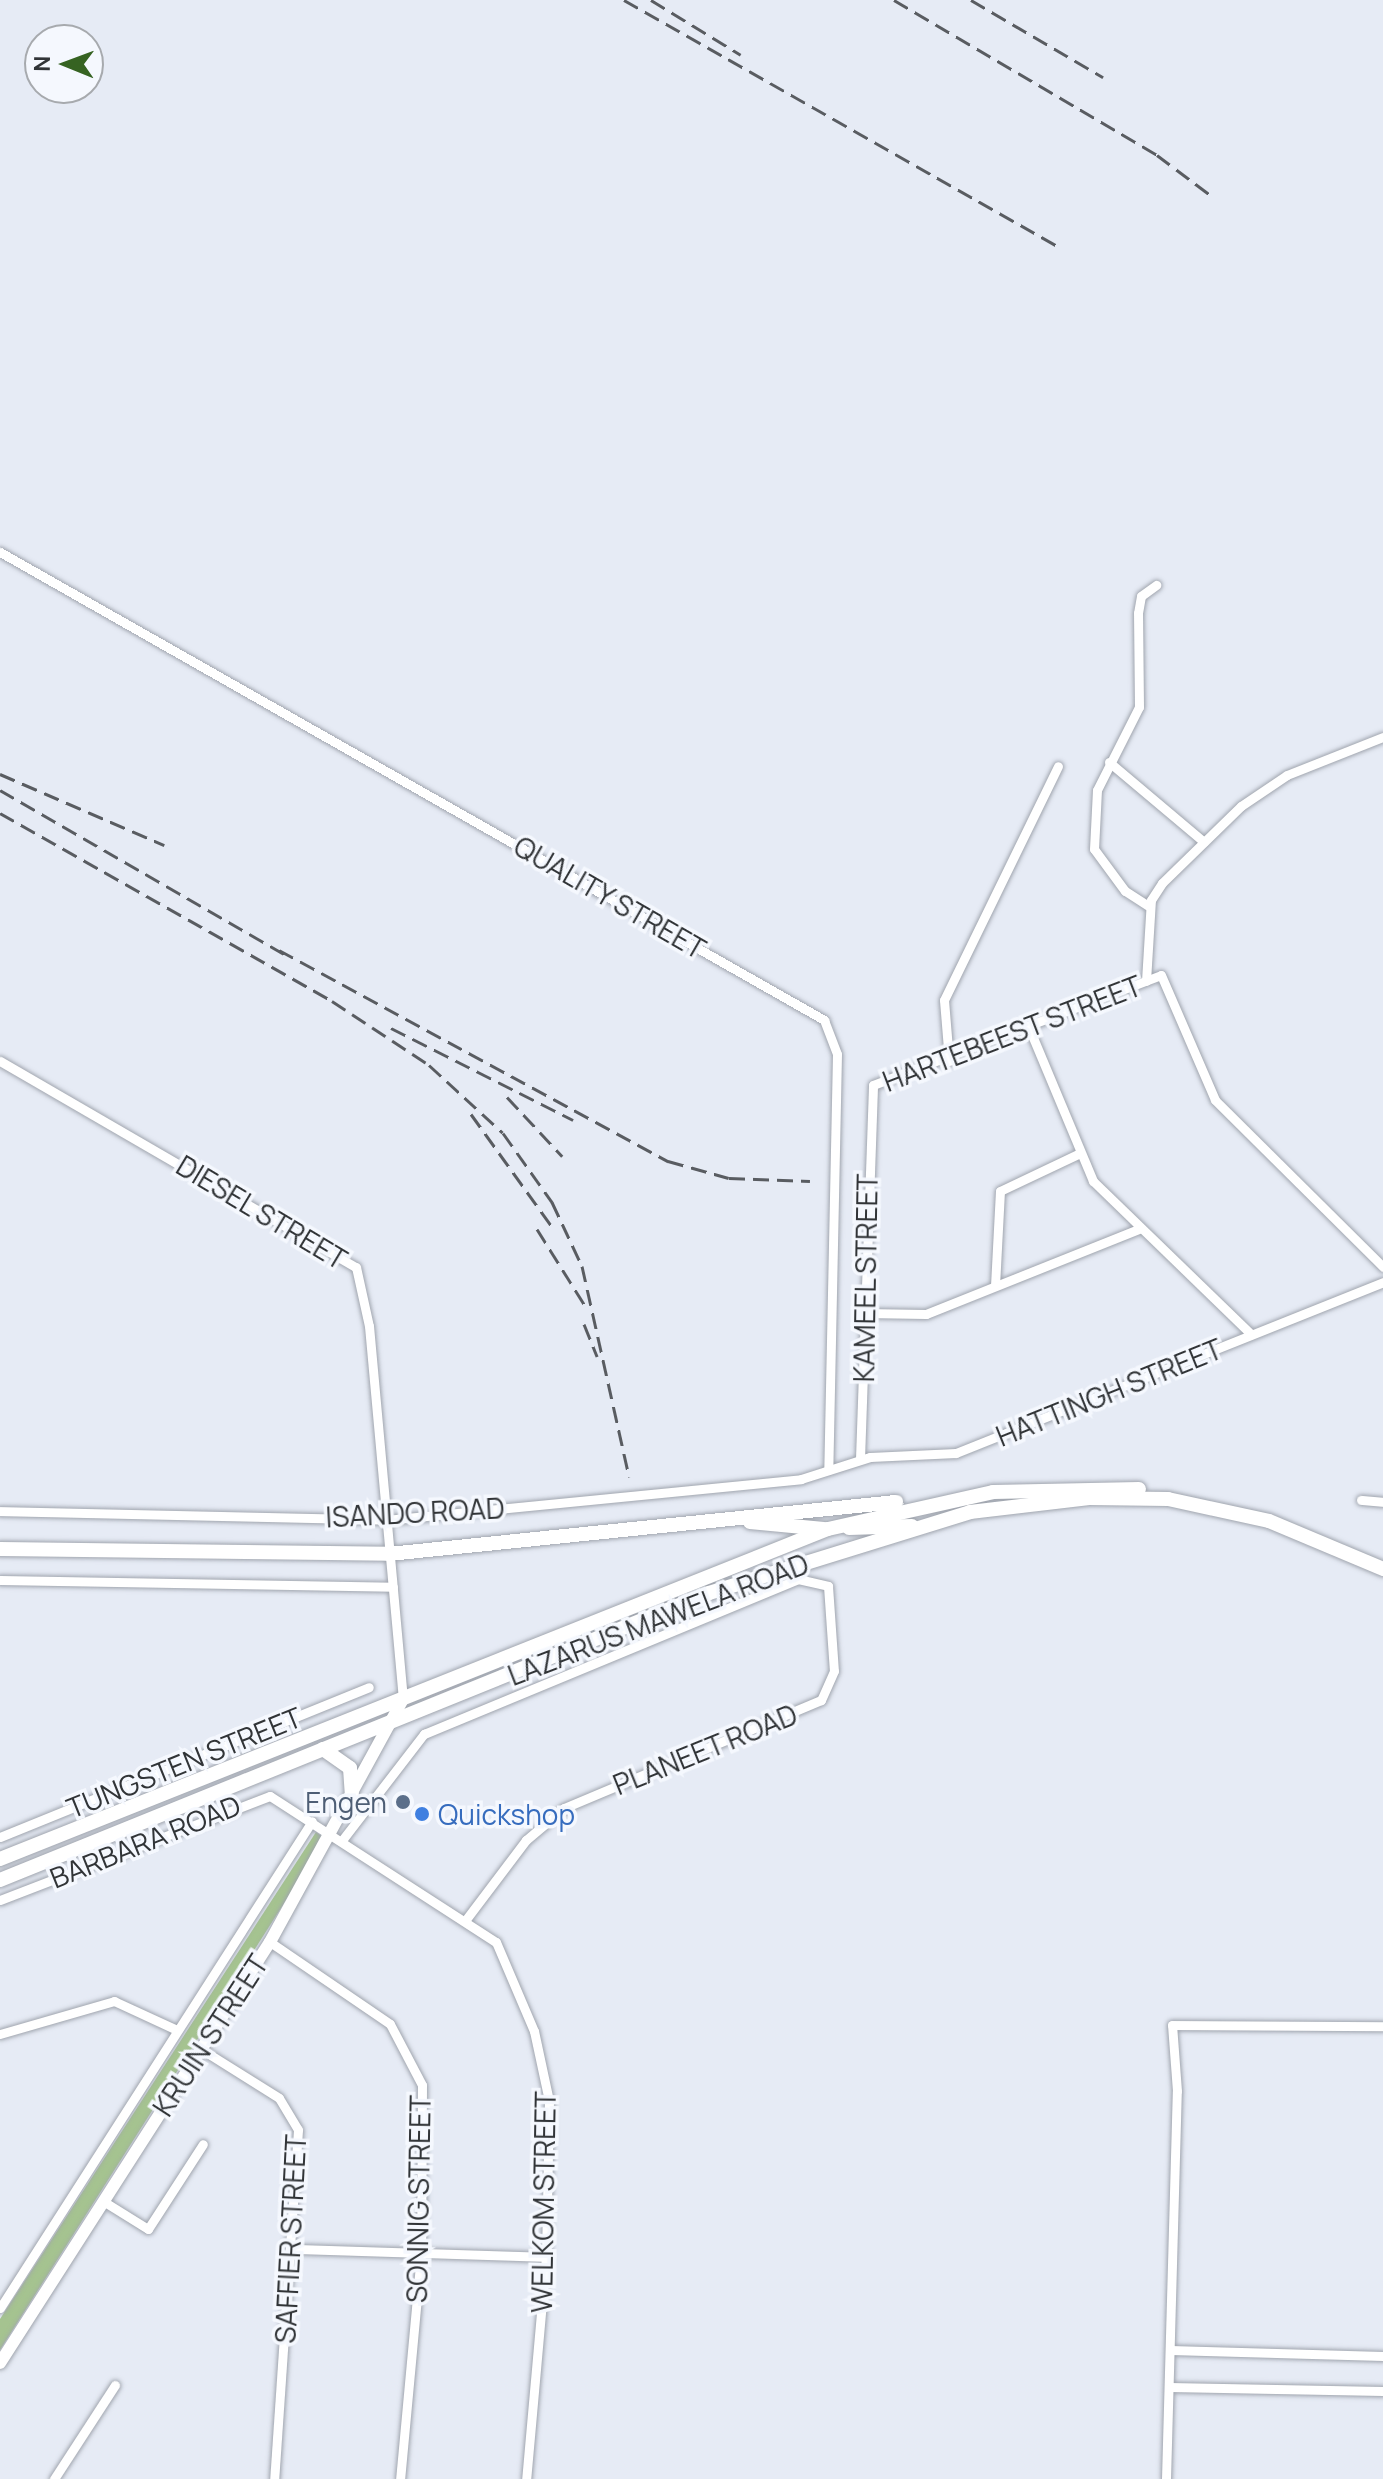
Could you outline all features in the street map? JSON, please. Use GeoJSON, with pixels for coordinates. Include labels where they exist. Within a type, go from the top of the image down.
{"type":"FeatureCollection","features":[{"type":"Feature","properties":{"kind":"main road","name":"LAZARUS MAWELA ROAD"},"geometry":{"type":"LineString","coordinates":[[0,1859],[828,1529],[943,1499],[1095,1486],[1191,1494],[1303,1524],[1383,1559]]}},
{"type":"Feature","properties":{"kind":"main road","name":"ISANDO ROAD"},"geometry":{"type":"LineString","coordinates":[[0,1549],[389,1554],[943,1499]]}},
{"type":"Feature","properties":{"kind":"main road","name":"LAZARUS MAWELA ROAD"},"geometry":{"type":"LineString","coordinates":[[0,1880],[709,1593],[921,1526],[1008,1506],[1159,1499],[1269,1521],[1383,1569]]}},
{"type":"Feature","properties":{"kind":"main road","name":"ISANDO ROAD"},"geometry":{"type":"LineString","coordinates":[[741,1520],[828,1529]]}},
{"type":"Feature","properties":{"kind":"main road"},"geometry":{"type":"LineString","coordinates":[[828,1529],[921,1526]]}},
{"type":"Feature","properties":{"kind":"main road","name":"KRUIN STREET"},"geometry":{"type":"LineString","coordinates":[[0,2363],[270,1942],[330,1831],[352,1800],[396,1719],[403,1699]]}},
{"type":"Feature","properties":{"kind":"main road"},"geometry":{"type":"LineString","coordinates":[[323,1749],[350,1768],[352,1800]]}},
{"type":"Feature","properties":{"kind":"street","name":"QUALITY STREET"},"geometry":{"type":"LineString","coordinates":[[0,552],[824,1020],[837,1054],[828,1470]]}},
{"type":"Feature","properties":{"kind":"street"},"geometry":{"type":"LineString","coordinates":[[1150,907],[1125,891],[1094,849],[1097,790],[1139,707],[1138,613],[1141,596],[1156,585]]}},
{"type":"Feature","properties":{"kind":"street"},"geometry":{"type":"LineString","coordinates":[[1146,981],[1150,907],[1162,883],[1204,842],[1287,775],[1383,737]]}},
{"type":"Feature","properties":{"kind":"street"},"geometry":{"type":"LineString","coordinates":[[1109,762],[1204,842]]}},
{"type":"Feature","properties":{"kind":"street"},"geometry":{"type":"LineString","coordinates":[[949,1061],[944,1000],[1058,766]]}},
{"type":"Feature","properties":{"kind":"street","name":"HARTEBEEST STREET"},"geometry":{"type":"LineString","coordinates":[[869,1097],[878,1081],[949,1061],[1161,975],[1210,1094],[1383,1267]]}},
{"type":"Feature","properties":{"kind":"street"},"geometry":{"type":"LineString","coordinates":[[1029,1028],[1093,1181],[1139,1229],[1251,1334]]}},
{"type":"Feature","properties":{"kind":"street","name":"DIESEL STREET"},"geometry":{"type":"LineString","coordinates":[[0,1061],[351,1261],[365,1290],[389,1554]]}},
{"type":"Feature","properties":{"kind":"street","name":"KAMEEL STREET"},"geometry":{"type":"LineString","coordinates":[[860,1459],[869,1097]]}},
{"type":"Feature","properties":{"kind":"street"},"geometry":{"type":"LineString","coordinates":[[995,1286],[1003,1186],[1080,1153]]}},
{"type":"Feature","properties":{"kind":"street"},"geometry":{"type":"LineString","coordinates":[[864,1313],[926,1314],[1139,1229]]}},
{"type":"Feature","properties":{"kind":"street","name":"HATTINGH STREET"},"geometry":{"type":"LineString","coordinates":[[828,1470],[860,1459],[956,1453],[1383,1282]]}},
{"type":"Feature","properties":{"kind":"street","name":"ISANDO ROAD"},"geometry":{"type":"LineString","coordinates":[[0,1511],[386,1520],[828,1470]]}},
{"type":"Feature","properties":{"kind":"street"},"geometry":{"type":"LineString","coordinates":[[1361,1500],[1383,1502]]}},
{"type":"Feature","properties":{"kind":"street"},"geometry":{"type":"LineString","coordinates":[[389,1554],[403,1699]]}},
{"type":"Feature","properties":{"kind":"street","name":"PLANEET ROAD"},"geometry":{"type":"LineString","coordinates":[[343,1839],[424,1734],[798,1579],[823,1581],[835,1604],[834,1671],[821,1700],[564,1808],[526,1840],[467,1918]]}},
{"type":"Feature","properties":{"kind":"street"},"geometry":{"type":"LineString","coordinates":[[0,1580],[393,1587]]}},
{"type":"Feature","properties":{"kind":"street","name":"TUNGSTEN STREET"},"geometry":{"type":"LineString","coordinates":[[0,1837],[369,1687]]}},
{"type":"Feature","properties":{"kind":"street","name":"BARBARA ROAD"},"geometry":{"type":"LineString","coordinates":[[0,1900],[254,1796],[278,1798],[330,1831]]}},
{"type":"Feature","properties":{"kind":"street","name":"KRUIN STREET"},"geometry":{"type":"LineString","coordinates":[[0,2308],[312,1821]]}},
{"type":"Feature","properties":{"kind":"street","name":"WELKOM STREET"},"geometry":{"type":"LineString","coordinates":[[330,1831],[467,1918],[503,1954],[544,2067],[546,2257],[526,2479]]}},
{"type":"Feature","properties":{"kind":"street","name":"SONNIG STREET"},"geometry":{"type":"LineString","coordinates":[[270,1942],[378,2014],[412,2056],[424,2095],[421,2254],[400,2479]]}},
{"type":"Feature","properties":{"kind":"street"},"geometry":{"type":"LineString","coordinates":[[0,2034],[114,2001],[177,2030]]}},
{"type":"Feature","properties":{"kind":"street"},"geometry":{"type":"LineString","coordinates":[[1166,2479],[1177,2091],[1172,2025],[1383,2026]]}},
{"type":"Feature","properties":{"kind":"street","name":"SAFFIER STREET"},"geometry":{"type":"LineString","coordinates":[[201,2049],[271,2091],[293,2115],[294,2249],[274,2479]]}},
{"type":"Feature","properties":{"kind":"street"},"geometry":{"type":"LineString","coordinates":[[103,2201],[148,2229],[203,2144]]}},
{"type":"Feature","properties":{"kind":"street"},"geometry":{"type":"LineString","coordinates":[[294,2249],[546,2257]]}},
{"type":"Feature","properties":{"kind":"street"},"geometry":{"type":"LineString","coordinates":[[1170,2350],[1383,2356]]}},
{"type":"Feature","properties":{"kind":"street"},"geometry":{"type":"LineString","coordinates":[[54,2479],[115,2385]]}},
{"type":"Feature","properties":{"kind":"street"},"geometry":{"type":"LineString","coordinates":[[1169,2387],[1383,2391]]}},
{"type":"Feature","properties":{"kind":"green space"},"geometry":{"type":"Polygon","coordinates":[[[316,1832],[321,1836],[302,1875],[0,2350],[0,2319],[316,1832]]]}},
{"type":"Feature","properties":{"kind":"railway"},"geometry":{"type":"LineString","coordinates":[[624,0],[1059,247]]}},
{"type":"Feature","properties":{"kind":"railway"},"geometry":{"type":"LineString","coordinates":[[651,0],[741,55]]}},
{"type":"Feature","properties":{"kind":"railway"},"geometry":{"type":"LineString","coordinates":[[894,0],[1157,155],[1213,197]]}},
{"type":"Feature","properties":{"kind":"railway"},"geometry":{"type":"LineString","coordinates":[[971,0],[1103,77]]}},
{"type":"Feature","properties":{"kind":"railway"},"geometry":{"type":"LineString","coordinates":[[0,774],[164,845]]}},
{"type":"Feature","properties":{"kind":"railway"},"geometry":{"type":"LineString","coordinates":[[0,790],[288,956]]}},
{"type":"Feature","properties":{"kind":"railway"},"geometry":{"type":"LineString","coordinates":[[0,813],[332,1001],[429,1065],[503,1133],[552,1202],[582,1266],[629,1477]]}},
{"type":"Feature","properties":{"kind":"railway"},"geometry":{"type":"LineString","coordinates":[[279,950],[668,1161],[729,1178],[810,1181]]}},
{"type":"Feature","properties":{"kind":"railway"},"geometry":{"type":"LineString","coordinates":[[391,1028],[573,1120]]}},
{"type":"Feature","properties":{"kind":"railway"},"geometry":{"type":"LineString","coordinates":[[507,1097],[562,1156]]}},
{"type":"Feature","properties":{"kind":"railway"},"geometry":{"type":"LineString","coordinates":[[471,1114],[553,1228]]}},
{"type":"Feature","properties":{"kind":"railway"},"geometry":{"type":"LineString","coordinates":[[537,1229],[586,1307]]}},
{"type":"Feature","properties":{"kind":"railway"},"geometry":{"type":"LineString","coordinates":[[584,1324],[597,1356]]}},
{"type":"Feature","properties":{"kind":"place","name":"Engen"},"geometry":{"type":"Point","coordinates":[403,1802]}},
{"type":"Feature","properties":{"kind":"place","name":"Quickshop"},"geometry":{"type":"Point","coordinates":[422,1814]}}]}
